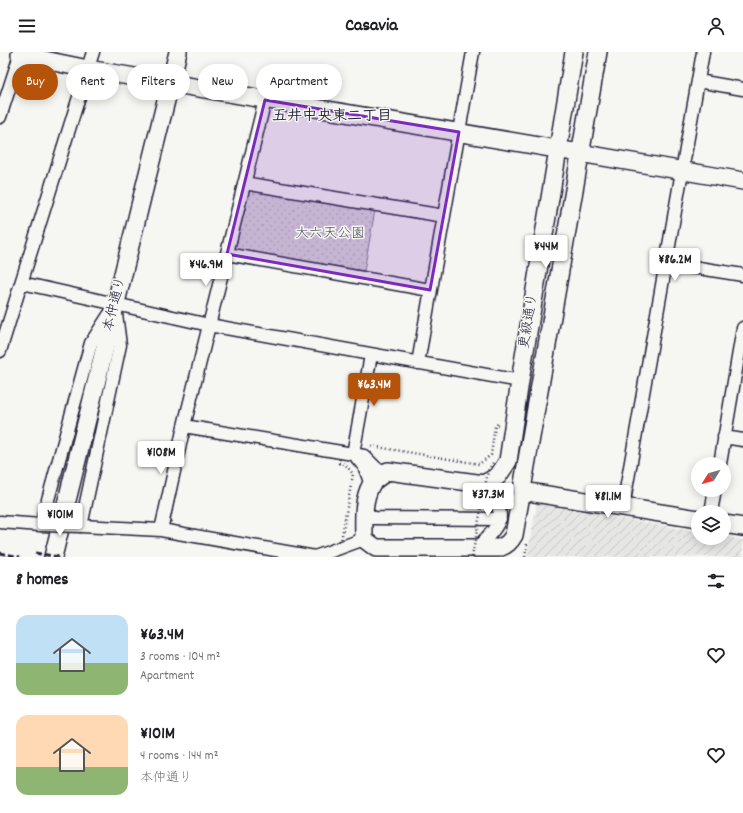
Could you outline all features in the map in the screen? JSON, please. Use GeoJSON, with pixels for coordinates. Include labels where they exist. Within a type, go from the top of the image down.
{"type":"FeatureCollection","features":[{"type":"Feature","properties":{"kind":"street"},"geometry":{"type":"LineString","coordinates":[[89,64],[93,52]]}},
{"type":"Feature","properties":{"kind":"street","name":"本仲通り"},"geometry":{"type":"LineString","coordinates":[[175,64],[178,52]]}},
{"type":"Feature","properties":{"kind":"street"},"geometry":{"type":"LineString","coordinates":[[418,363],[473,52]]}},
{"type":"Feature","properties":{"kind":"street","name":"更級通り"},"geometry":{"type":"LineString","coordinates":[[484,484],[498,476],[508,461],[557,149],[574,52]]}},
{"type":"Feature","properties":{"kind":"street","name":"更級通り"},"geometry":{"type":"LineString","coordinates":[[475,552],[499,548],[507,545],[511,542],[514,535],[598,52]]}},
{"type":"Feature","properties":{"kind":"street"},"geometry":{"type":"LineString","coordinates":[[623,507],[703,52]]}},
{"type":"Feature","properties":{"kind":"street"},"geometry":{"type":"LineString","coordinates":[[0,115],[20,54],[66,64]]}},
{"type":"Feature","properties":{"kind":"street"},"geometry":{"type":"LineString","coordinates":[[698,81],[743,89]]}},
{"type":"Feature","properties":{"kind":"street"},"geometry":{"type":"LineString","coordinates":[[190,87],[256,98]]}},
{"type":"Feature","properties":{"kind":"street"},"geometry":{"type":"LineString","coordinates":[[0,351],[78,100]]}},
{"type":"Feature","properties":{"kind":"street","name":"本仲通り"},"geometry":{"type":"LineString","coordinates":[[53,557],[166,100]]}},
{"type":"Feature","properties":{"kind":"street"},"geometry":{"type":"LineString","coordinates":[[161,530],[188,430],[209,325],[265,100],[743,181]]}},
{"type":"Feature","properties":{"kind":"street"},"geometry":{"type":"LineString","coordinates":[[244,183],[444,216]]}},
{"type":"Feature","properties":{"kind":"street"},"geometry":{"type":"LineString","coordinates":[[227,254],[430,290]]}},
{"type":"Feature","properties":{"kind":"street"},"geometry":{"type":"LineString","coordinates":[[667,262],[743,275]]}},
{"type":"Feature","properties":{"kind":"street"},"geometry":{"type":"LineString","coordinates":[[22,284],[209,325],[520,381]]}},
{"type":"Feature","properties":{"kind":"street"},"geometry":{"type":"LineString","coordinates":[[41,525],[91,344],[115,305]]}},
{"type":"Feature","properties":{"kind":"street"},"geometry":{"type":"LineString","coordinates":[[81,526],[120,345],[115,305]]}},
{"type":"Feature","properties":{"kind":"street"},"geometry":{"type":"LineString","coordinates":[[721,457],[741,357],[743,328]]}},
{"type":"Feature","properties":{"kind":"street"},"geometry":{"type":"LineString","coordinates":[[353,454],[371,355]]}},
{"type":"Feature","properties":{"kind":"street"},"geometry":{"type":"LineString","coordinates":[[188,430],[364,456],[377,469],[484,484],[496,499],[500,509],[500,519],[495,529],[475,552],[376,548],[364,539]]}},
{"type":"Feature","properties":{"kind":"street"},"geometry":{"type":"LineString","coordinates":[[724,437],[743,440]]}},
{"type":"Feature","properties":{"kind":"street"},"geometry":{"type":"LineString","coordinates":[[353,454],[364,466],[371,484]]}},
{"type":"Feature","properties":{"kind":"street"},"geometry":{"type":"LineString","coordinates":[[364,539],[365,501],[371,484],[388,471]]}},
{"type":"Feature","properties":{"kind":"street"},"geometry":{"type":"LineString","coordinates":[[522,491],[691,519]]}},
{"type":"Feature","properties":{"kind":"street"},"geometry":{"type":"LineString","coordinates":[[364,512],[374,518],[500,519]]}},
{"type":"Feature","properties":{"kind":"street"},"geometry":{"type":"LineString","coordinates":[[0,522],[161,530],[315,557],[364,539]]}},
{"type":"Feature","properties":{"kind":"street"},"geometry":{"type":"LineString","coordinates":[[731,525],[743,527]]}},
{"type":"Feature","properties":{"kind":"path"},"geometry":{"type":"LineString","coordinates":[[369,445],[479,464],[491,455],[495,426],[499,424],[500,417]]}},
{"type":"Feature","properties":{"kind":"path"},"geometry":{"type":"LineString","coordinates":[[188,430],[340,458],[339,463],[345,464],[353,474],[341,541],[315,551],[173,527],[170,520],[188,430]]}},
{"type":"Feature","properties":{"kind":"path"},"geometry":{"type":"LineString","coordinates":[[475,552],[488,470],[494,461]]}},
{"type":"Feature","properties":{"kind":"path"},"geometry":{"type":"LineString","coordinates":[[524,557],[527,543]]}},
{"type":"Feature","properties":{"kind":"highlighted area"},"geometry":{"type":"Polygon","coordinates":[[[265,100],[459,132],[430,290],[227,254],[265,100]]]}},
{"type":"Feature","properties":{"kind":"shaded area"},"geometry":{"type":"Polygon","coordinates":[[[537,503],[691,531],[691,545],[731,545],[731,537],[743,540],[743,557],[527,557],[537,503]]]}},
{"type":"Feature","properties":{"kind":"green space","name":"大六天公園"},"geometry":{"type":"Polygon","coordinates":[[[249,190],[375,210],[364,271],[235,249],[249,190]]]}},
{"type":"Feature","properties":{"kind":"railway"},"geometry":{"type":"LineString","coordinates":[[0,553],[20,557]]}},
{"type":"Feature","properties":{"kind":"railway"},"geometry":{"type":"LineString","coordinates":[[35,553],[59,557]]}},
{"type":"Feature","properties":{"kind":"district","name":"五井中央東二丁目"},"geometry":{"type":"Point","coordinates":[332,117]}}]}
